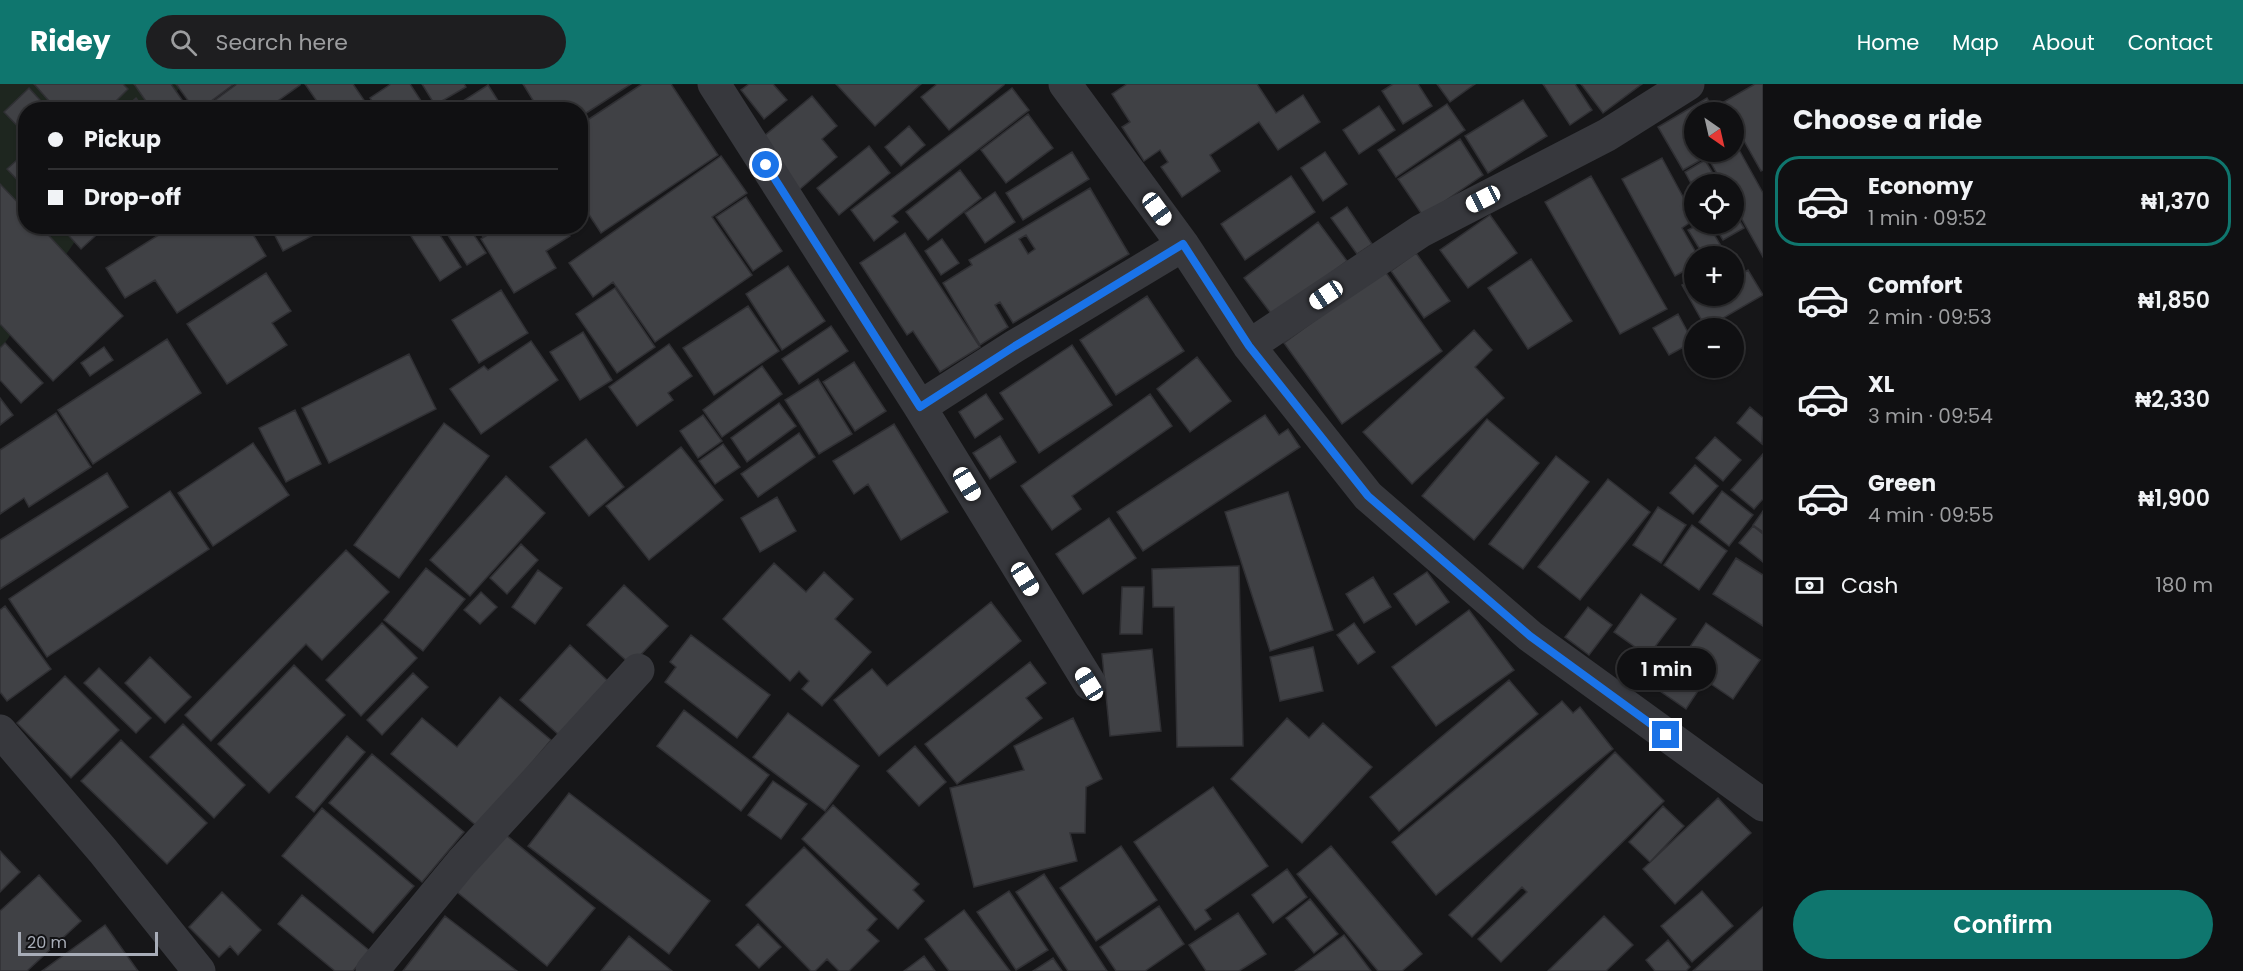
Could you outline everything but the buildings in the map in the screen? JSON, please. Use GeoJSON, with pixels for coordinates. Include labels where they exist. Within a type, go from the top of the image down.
{"type":"FeatureCollection","features":[{"type":"Feature","properties":{"kind":"street"},"geometry":{"type":"LineString","coordinates":[[714,84],[920,407],[1089,684]]}},
{"type":"Feature","properties":{"kind":"street"},"geometry":{"type":"LineString","coordinates":[[1065,84],[1183,244],[1249,346],[1368,496],[1530,636],[1763,805]]}},
{"type":"Feature","properties":{"kind":"street"},"geometry":{"type":"LineString","coordinates":[[1249,346],[1421,231],[1607,135],[1688,84]]}},
{"type":"Feature","properties":{"kind":"street"},"geometry":{"type":"LineString","coordinates":[[920,407],[1015,346],[1183,244]]}},
{"type":"Feature","properties":{"kind":"street"},"geometry":{"type":"LineString","coordinates":[[372,971],[462,862],[638,670]]}},
{"type":"Feature","properties":{"kind":"street"},"geometry":{"type":"LineString","coordinates":[[0,731],[104,851],[199,971]]}},
{"type":"Feature","properties":{"kind":"shaded area"},"geometry":{"type":"Polygon","coordinates":[[[0,84],[182,84],[170,102],[18,102],[18,234],[80,234],[0,350],[0,84]]]}},
{"type":"Feature","properties":{"kind":"route"},"geometry":{"type":"LineString","coordinates":[[766,165],[920,407],[1015,346],[1183,244],[1249,346],[1368,496],[1530,636],[1666,735]]}}]}
